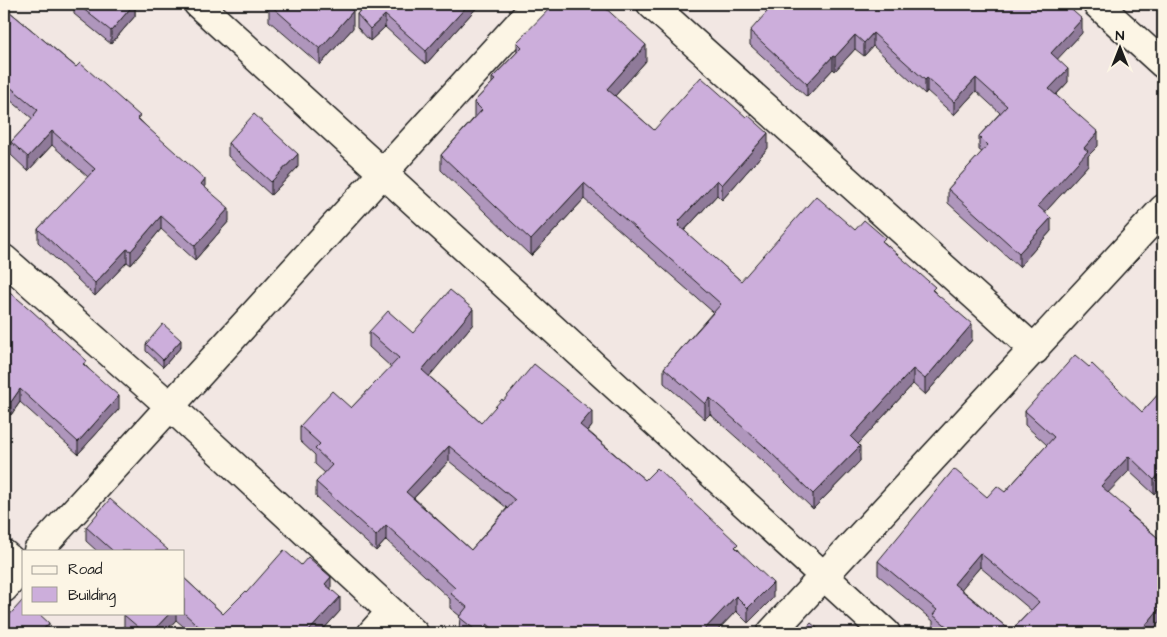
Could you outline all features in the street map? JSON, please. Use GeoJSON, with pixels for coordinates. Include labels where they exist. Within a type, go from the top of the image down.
{"type":"FeatureCollection","features":[{"type":"Feature","properties":{"kind":"street"},"geometry":{"type":"LineString","coordinates":[[198,4],[886,633]]}},
{"type":"Feature","properties":{"kind":"street"},"geometry":{"type":"LineString","coordinates":[[33,550],[171,407],[382,172],[537,4]]}},
{"type":"Feature","properties":{"kind":"street"},"geometry":{"type":"LineString","coordinates":[[651,4],[1034,350]]}},
{"type":"Feature","properties":{"kind":"street"},"geometry":{"type":"LineString","coordinates":[[1096,4],[1163,64]]}},
{"type":"Feature","properties":{"kind":"street"},"geometry":{"type":"LineString","coordinates":[[771,633],[1163,209]]}},
{"type":"Feature","properties":{"kind":"street"},"geometry":{"type":"LineString","coordinates":[[4,259],[171,407],[414,633]]}},
{"type":"Feature","properties":{"kind":"street"},"geometry":{"type":"LineString","coordinates":[[372,633],[391,612]]}},
{"type":"Feature","properties":{"kind":"building"},"geometry":{"type":"Polygon","coordinates":[[[77,4],[134,4],[111,31],[77,4]]]}},
{"type":"Feature","properties":{"kind":"building"},"geometry":{"type":"Polygon","coordinates":[[[269,4],[344,4],[353,11],[320,49],[269,4]]]}},
{"type":"Feature","properties":{"kind":"building"},"geometry":{"type":"Polygon","coordinates":[[[366,4],[469,4],[426,51],[385,15],[370,29],[357,14],[366,4]]]}},
{"type":"Feature","properties":{"kind":"building"},"geometry":{"type":"Polygon","coordinates":[[[554,4],[601,4],[646,45],[607,89],[654,130],[701,77],[746,117],[748,115],[768,133],[722,185],[717,180],[679,221],[678,225],[741,281],[816,196],[855,230],[864,220],[885,238],[882,241],[935,287],[932,290],[972,324],[925,379],[913,369],[851,437],[860,446],[813,494],[763,445],[710,398],[705,404],[664,368],[721,304],[584,183],[531,240],[441,155],[482,110],[474,102],[495,80],[492,78],[522,47],[517,42],[554,4]]]}},
{"type":"Feature","properties":{"kind":"building"},"geometry":{"type":"Polygon","coordinates":[[[774,4],[1065,4],[1082,19],[1051,53],[1068,69],[1049,89],[1098,132],[1084,148],[1088,151],[1038,206],[1051,218],[1019,253],[948,189],[988,145],[979,136],[1007,106],[976,78],[954,102],[927,78],[925,80],[873,33],[864,43],[855,35],[807,84],[750,31],[774,4]]]}},
{"type":"Feature","properties":{"kind":"building"},"geometry":{"type":"Polygon","coordinates":[[[4,7],[76,67],[80,63],[140,116],[137,118],[205,179],[201,184],[229,208],[195,246],[161,216],[131,251],[127,249],[95,283],[38,229],[95,169],[52,131],[28,157],[11,142],[35,116],[38,110],[4,82],[4,7]]]}},
{"type":"Feature","properties":{"kind":"building"},"geometry":{"type":"Polygon","coordinates":[[[254,114],[298,154],[271,182],[228,143],[254,114]]]}},
{"type":"Feature","properties":{"kind":"building"},"geometry":{"type":"Polygon","coordinates":[[[4,287],[87,361],[83,364],[119,396],[78,442],[20,389],[11,402],[4,397],[4,287]]]}},
{"type":"Feature","properties":{"kind":"building"},"geometry":{"type":"Polygon","coordinates":[[[450,290],[473,309],[422,370],[481,423],[502,399],[503,401],[534,364],[592,411],[580,425],[645,480],[657,468],[738,544],[735,547],[773,583],[748,608],[736,596],[701,633],[499,633],[487,624],[479,633],[459,617],[467,607],[450,593],[455,588],[386,525],[376,536],[316,482],[332,465],[315,449],[320,444],[300,426],[332,391],[351,408],[399,358],[369,332],[388,311],[413,333],[450,290]],[[449,446],[406,492],[471,550],[515,500],[449,446]]]}},
{"type":"Feature","properties":{"kind":"building"},"geometry":{"type":"Polygon","coordinates":[[[163,324],[181,340],[163,360],[146,344],[163,324]]]}},
{"type":"Feature","properties":{"kind":"building"},"geometry":{"type":"Polygon","coordinates":[[[1075,355],[1089,367],[1092,364],[1142,412],[1163,389],[1163,470],[1154,480],[1129,456],[1101,486],[1130,511],[1128,513],[1163,542],[1163,604],[1140,632],[1136,629],[1132,633],[955,633],[933,615],[937,610],[878,561],[954,469],[987,497],[997,486],[1005,492],[1054,437],[1025,411],[1075,355]],[[980,553],[954,584],[1011,631],[1039,602],[980,553]]]}},
{"type":"Feature","properties":{"kind":"building"},"geometry":{"type":"Polygon","coordinates":[[[110,499],[168,550],[112,550],[86,527],[110,499]]]}},
{"type":"Feature","properties":{"kind":"building"},"geometry":{"type":"Polygon","coordinates":[[[284,550],[301,565],[308,557],[331,577],[325,584],[340,597],[307,633],[206,633],[185,614],[185,579],[223,614],[247,592],[284,550]]]}},
{"type":"Feature","properties":{"kind":"building"},"geometry":{"type":"Polygon","coordinates":[[[22,601],[22,614],[39,614],[49,623],[40,633],[4,633],[4,621],[22,601]]]}},
{"type":"Feature","properties":{"kind":"building"},"geometry":{"type":"Polygon","coordinates":[[[169,614],[151,633],[145,633],[124,615],[169,614]]]}},
{"type":"Feature","properties":{"kind":"building"},"geometry":{"type":"Polygon","coordinates":[[[811,623],[823,633],[802,633],[811,623]]]}}]}
